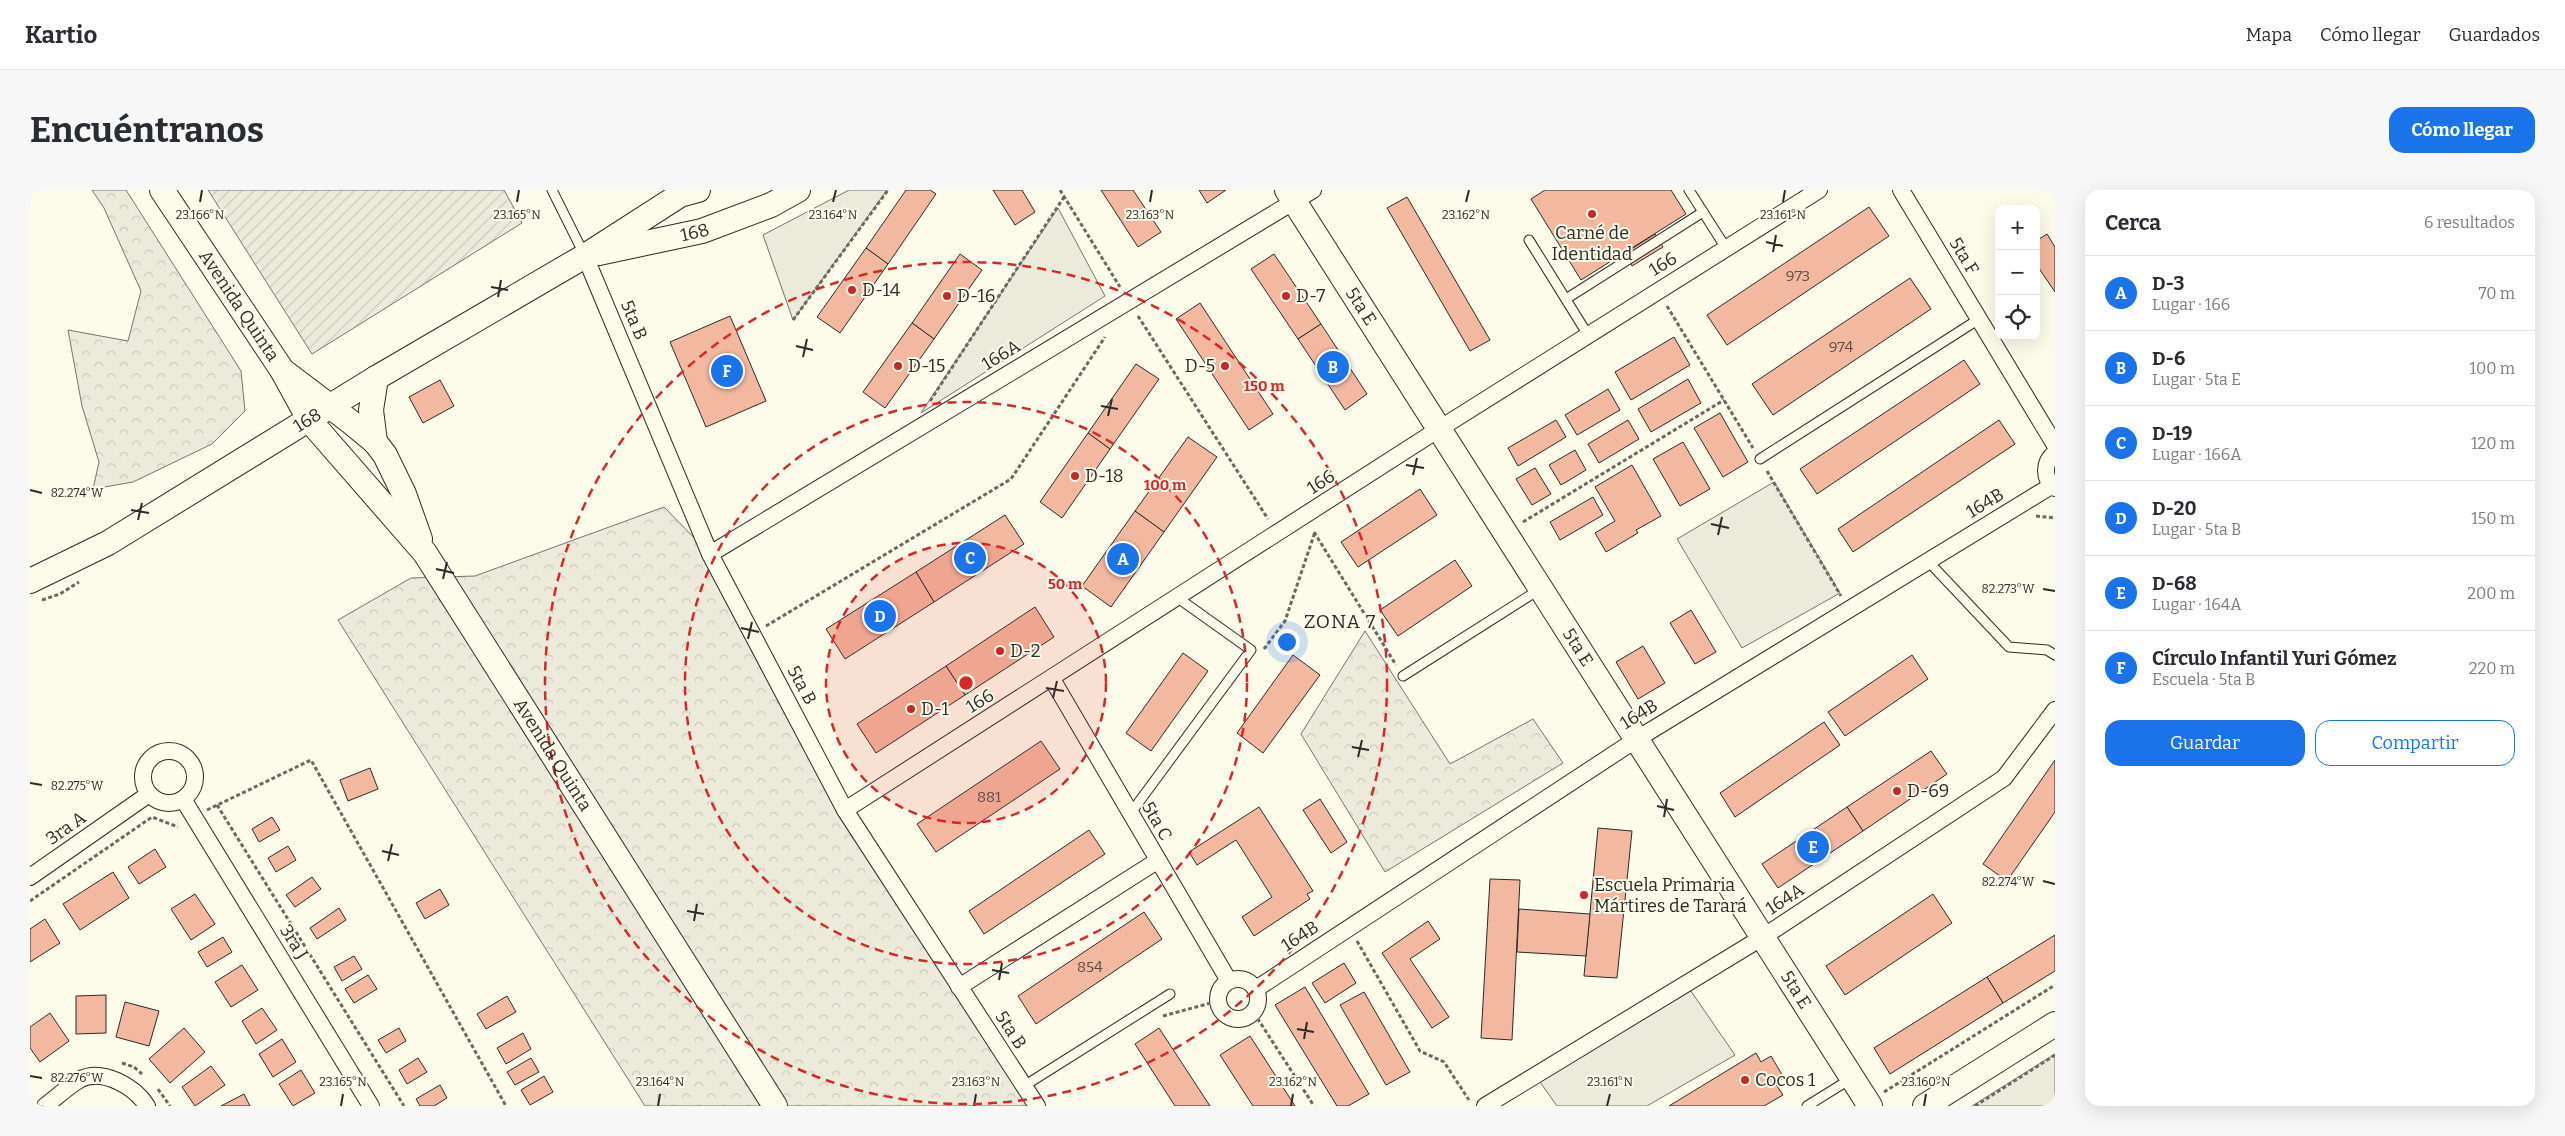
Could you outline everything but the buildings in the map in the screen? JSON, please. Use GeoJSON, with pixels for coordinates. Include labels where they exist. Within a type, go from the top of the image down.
{"type":"FeatureCollection","features":[{"type":"Feature","properties":{"kind":"main road","name":"Avenida Quinta"},"geometry":{"type":"LineString","coordinates":[[162,190],[282,370],[310,421],[425,553],[775,1106]]}},
{"type":"Feature","properties":{"kind":"main road","name":"168"},"geometry":{"type":"LineString","coordinates":[[30,581],[108,543],[310,421],[376,378],[585,256],[680,195],[698,190]]}},
{"type":"Feature","properties":{"kind":"main road","name":"168"},"geometry":{"type":"LineString","coordinates":[[585,256],[702,231],[771,205],[798,190]]}},
{"type":"Feature","properties":{"kind":"main road","name":"5ta E"},"geometry":{"type":"LineString","coordinates":[[1298,194],[1439,429],[1869,1104]]}},
{"type":"Feature","properties":{"kind":"main road","name":"Avenida Quinta"},"geometry":{"type":"LineString","coordinates":[[282,370],[331,406],[375,442]]}},
{"type":"Feature","properties":{"kind":"main road"},"geometry":{"type":"LineString","coordinates":[[376,378],[370,410],[375,442],[385,455],[404,494],[425,553]]}},
{"type":"Feature","properties":{"kind":"main road"},"geometry":{"type":"LineString","coordinates":[[1925,1106],[2055,1024]]}},
{"type":"Feature","properties":{"kind":"street","name":"166"},"geometry":{"type":"LineString","coordinates":[[846,810],[1052,680],[1439,429],[1819,190]]}},
{"type":"Feature","properties":{"kind":"street","name":"5ta F"},"geometry":{"type":"LineString","coordinates":[[1901,190],[2055,445]]}},
{"type":"Feature","properties":{"kind":"street","name":"166A"},"geometry":{"type":"LineString","coordinates":[[710,554],[1129,302],[1298,194]]}},
{"type":"Feature","properties":{"kind":"street","name":"5ta B"},"geometry":{"type":"LineString","coordinates":[[585,256],[710,554],[846,810],[959,988],[1037,1106]]}},
{"type":"Feature","properties":{"kind":"street"},"geometry":{"type":"LineString","coordinates":[[2053,487],[2046,470],[2047,462],[2055,453]]}},
{"type":"Feature","properties":{"kind":"street","name":"164B"},"geometry":{"type":"LineString","coordinates":[[1256,989],[1637,739],[1927,560],[2053,487]]}},
{"type":"Feature","properties":{"kind":"street","name":"5ta C"},"geometry":{"type":"LineString","coordinates":[[1052,680],[1228,981]]}},
{"type":"Feature","properties":{"kind":"street","name":"164A"},"geometry":{"type":"LineString","coordinates":[[1485,1106],[1763,937],[2004,778],[2055,710]]}},
{"type":"Feature","properties":{"kind":"street"},"geometry":{"type":"LineString","coordinates":[[172,751],[186,758],[194,772],[193,787],[183,799],[168,803],[154,799],[149,794],[144,786],[144,769],[155,755],[172,751]]}},
{"type":"Feature","properties":{"kind":"street","name":"3ra A"},"geometry":{"type":"LineString","coordinates":[[30,877],[149,794]]}},
{"type":"Feature","properties":{"kind":"street","name":"3ra J"},"geometry":{"type":"LineString","coordinates":[[183,799],[371,1106]]}},
{"type":"Feature","properties":{"kind":"street"},"geometry":{"type":"LineString","coordinates":[[959,988],[1157,861]]}},
{"type":"Feature","properties":{"kind":"street"},"geometry":{"type":"LineString","coordinates":[[1239,978],[1246,980],[1256,989],[1258,1004],[1254,1013],[1242,1019],[1228,1017],[1219,1007],[1218,1001],[1221,988],[1228,981],[1239,978]]}},
{"type":"Feature","properties":{"kind":"street"},"geometry":{"type":"LineString","coordinates":[[45,1106],[81,1079],[100,1077],[132,1088],[147,1106]]}},
{"type":"Feature","properties":{"kind":"lane"},"geometry":{"type":"LineString","coordinates":[[552,190],[585,256]]}},
{"type":"Feature","properties":{"kind":"lane"},"geometry":{"type":"LineString","coordinates":[[1689,190],[1726,248]]}},
{"type":"Feature","properties":{"kind":"lane"},"geometry":{"type":"LineString","coordinates":[[1566,299],[1703,212]]}},
{"type":"Feature","properties":{"kind":"lane"},"geometry":{"type":"LineString","coordinates":[[1529,240],[1588,335]]}},
{"type":"Feature","properties":{"kind":"lane"},"geometry":{"type":"LineString","coordinates":[[1760,459],[1979,319]]}},
{"type":"Feature","properties":{"kind":"lane"},"geometry":{"type":"LineString","coordinates":[[1927,560],[2009,647],[2047,650],[2055,655]]}},
{"type":"Feature","properties":{"kind":"lane"},"geometry":{"type":"LineString","coordinates":[[1403,676],[1541,589]]}},
{"type":"Feature","properties":{"kind":"lane"},"geometry":{"type":"LineString","coordinates":[[1130,814],[1251,650],[1178,598]]}},
{"type":"Feature","properties":{"kind":"lane"},"geometry":{"type":"LineString","coordinates":[[1024,1086],[1170,994]]}},
{"type":"Feature","properties":{"kind":"lane"},"geometry":{"type":"LineString","coordinates":[[1807,1106],[1853,1078]]}},
{"type":"Feature","properties":{"kind":"path"},"geometry":{"type":"LineString","coordinates":[[793,320],[888,190]]}},
{"type":"Feature","properties":{"kind":"path"},"geometry":{"type":"LineString","coordinates":[[1060,190],[1129,302],[1278,534]]}},
{"type":"Feature","properties":{"kind":"path"},"geometry":{"type":"LineString","coordinates":[[927,405],[1064,197]]}},
{"type":"Feature","properties":{"kind":"path"},"geometry":{"type":"LineString","coordinates":[[753,634],[1011,479],[1107,334]]}},
{"type":"Feature","properties":{"kind":"path"},"geometry":{"type":"LineString","coordinates":[[1505,533],[1724,400]]}},
{"type":"Feature","properties":{"kind":"path"},"geometry":{"type":"LineString","coordinates":[[1305,516],[1403,676]]}},
{"type":"Feature","properties":{"kind":"path"},"geometry":{"type":"LineString","coordinates":[[193,816],[311,760],[506,1106]]}},
{"type":"Feature","properties":{"kind":"path"},"geometry":{"type":"LineString","coordinates":[[217,805],[404,1106]]}},
{"type":"Feature","properties":{"kind":"path"},"geometry":{"type":"LineString","coordinates":[[30,900],[152,817],[176,824],[181,833]]}},
{"type":"Feature","properties":{"kind":"path"},"geometry":{"type":"LineString","coordinates":[[1349,927],[1420,1051],[1444,1062],[1473,1106]]}},
{"type":"Feature","properties":{"kind":"path"},"geometry":{"type":"LineString","coordinates":[[1869,1104],[2055,985]]}},
{"type":"Feature","properties":{"kind":"path"},"geometry":{"type":"LineString","coordinates":[[1157,1018],[1218,1001]]}},
{"type":"Feature","properties":{"kind":"path"},"geometry":{"type":"LineString","coordinates":[[1254,1013],[1314,1106]]}},
{"type":"Feature","properties":{"kind":"path"},"geometry":{"type":"LineString","coordinates":[[1975,1106],[2055,1056]]}},
{"type":"Feature","properties":{"kind":"green space"},"geometry":{"type":"Polygon","coordinates":[[[92,190],[126,190],[241,371],[245,411],[212,444],[133,482],[93,489],[99,462],[82,406],[68,330],[128,341],[141,291],[104,208],[92,190]]]}},
{"type":"Feature","properties":{"kind":"green space"},"geometry":{"type":"Polygon","coordinates":[[[208,190],[504,190],[522,223],[312,354],[208,190]]]}},
{"type":"Feature","properties":{"kind":"green space"},"geometry":{"type":"Polygon","coordinates":[[[849,190],[887,190],[793,320],[763,235],[849,190]]]}},
{"type":"Feature","properties":{"kind":"green space"},"geometry":{"type":"Polygon","coordinates":[[[1058,208],[1105,296],[921,413],[1058,208]]]}},
{"type":"Feature","properties":{"kind":"green space"},"geometry":{"type":"Polygon","coordinates":[[[1774,482],[1840,593],[1742,648],[1677,539],[1774,482]]]}},
{"type":"Feature","properties":{"kind":"green space"},"geometry":{"type":"Polygon","coordinates":[[[664,507],[710,554],[846,810],[1037,1106],[645,1106],[338,620],[411,578],[475,576],[664,507]]]}},
{"type":"Feature","properties":{"kind":"green space"},"geometry":{"type":"Polygon","coordinates":[[[1365,631],[1450,764],[1533,719],[1563,763],[1385,872],[1301,734],[1365,631]]]}},
{"type":"Feature","properties":{"kind":"green space"},"geometry":{"type":"Polygon","coordinates":[[[2055,1054],[2055,1106],[1972,1106],[2055,1054]]]}},
{"type":"Feature","properties":{"kind":"shaded area"},"geometry":{"type":"Polygon","coordinates":[[[1686,984],[1735,1055],[1647,1106],[1557,1106],[1535,1075],[1686,984]]]}},
{"type":"Feature","properties":{"kind":"place","name":"Carné de Identidad"},"geometry":{"type":"Point","coordinates":[1592,214]}},
{"type":"Feature","properties":{"kind":"place","name":"D-14"},"geometry":{"type":"Point","coordinates":[852,290]}},
{"type":"Feature","properties":{"kind":"place","name":"D-16"},"geometry":{"type":"Point","coordinates":[947,296]}},
{"type":"Feature","properties":{"kind":"place","name":"D-7"},"geometry":{"type":"Point","coordinates":[1286,296]}},
{"type":"Feature","properties":{"kind":"place","name":"D-15"},"geometry":{"type":"Point","coordinates":[898,366]}},
{"type":"Feature","properties":{"kind":"place","name":"D-5"},"geometry":{"type":"Point","coordinates":[1225,366]}},
{"type":"Feature","properties":{"kind":"place","name":"D-6"},"geometry":{"type":"Point","coordinates":[1333,367]}},
{"type":"Feature","properties":{"kind":"place","name":"Círculo Infantil Yuri Gómez"},"geometry":{"type":"Point","coordinates":[727,371]}},
{"type":"Feature","properties":{"kind":"place","name":"D-18"},"geometry":{"type":"Point","coordinates":[1075,476]}},
{"type":"Feature","properties":{"kind":"place","name":"D-19"},"geometry":{"type":"Point","coordinates":[970,558]}},
{"type":"Feature","properties":{"kind":"place","name":"D-3"},"geometry":{"type":"Point","coordinates":[1123,559]}},
{"type":"Feature","properties":{"kind":"place","name":"D-20"},"geometry":{"type":"Point","coordinates":[880,616]}},
{"type":"Feature","properties":{"kind":"place","name":"D-2"},"geometry":{"type":"Point","coordinates":[1000,651]}},
{"type":"Feature","properties":{"kind":"place","name":"D-1"},"geometry":{"type":"Point","coordinates":[911,709]}},
{"type":"Feature","properties":{"kind":"place","name":"D-69"},"geometry":{"type":"Point","coordinates":[1897,791]}},
{"type":"Feature","properties":{"kind":"place","name":"D-68"},"geometry":{"type":"Point","coordinates":[1813,847]}},
{"type":"Feature","properties":{"kind":"place","name":"Escuela Primaria Mártires de Tarará"},"geometry":{"type":"Point","coordinates":[1584,895]}},
{"type":"Feature","properties":{"kind":"place","name":"Cocos 1"},"geometry":{"type":"Point","coordinates":[1745,1080]}},
{"type":"Feature","properties":{"kind":"district","name":"ZONA 7"},"geometry":{"type":"Point","coordinates":[1340,621]}}]}
